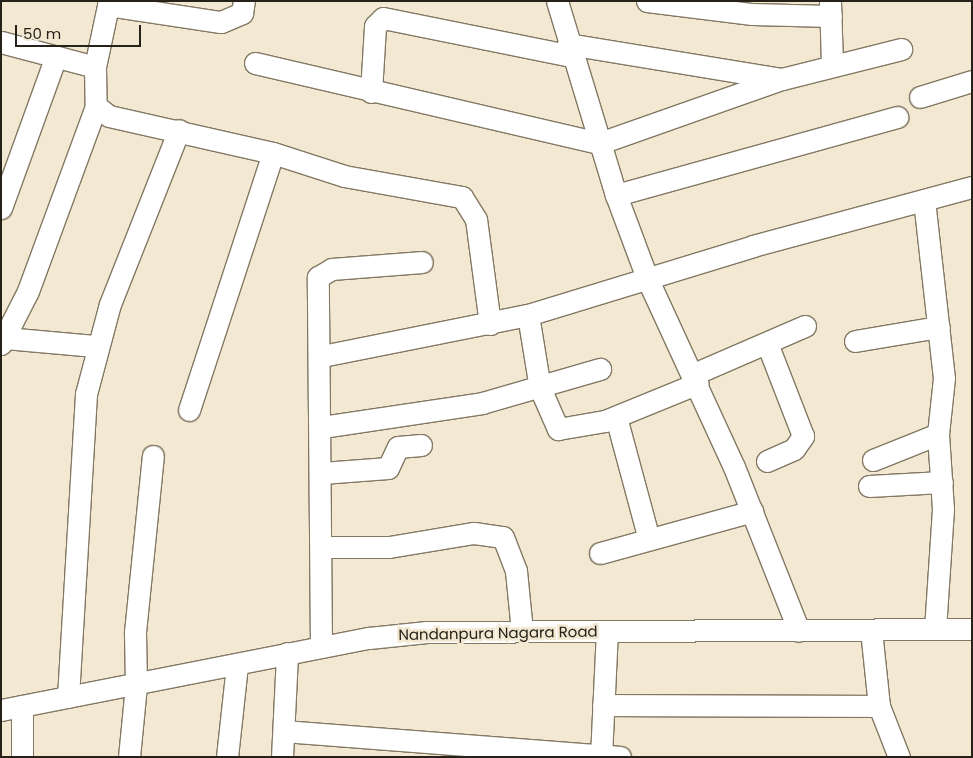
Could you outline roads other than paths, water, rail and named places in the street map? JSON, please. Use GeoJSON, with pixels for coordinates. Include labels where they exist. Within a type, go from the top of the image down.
{"type":"FeatureCollection","features":[{"type":"Feature","properties":{"kind":"street"},"geometry":{"type":"LineString","coordinates":[[95,346],[3,341],[28,291],[96,106],[95,67],[108,3],[221,22],[242,13],[244,1]]}},
{"type":"Feature","properties":{"kind":"street"},"geometry":{"type":"LineString","coordinates":[[557,1],[570,50],[616,196],[647,278],[696,379],[752,511],[799,631]]}},
{"type":"Feature","properties":{"kind":"street"},"geometry":{"type":"LineString","coordinates":[[647,1],[752,14],[831,8],[832,66]]}},
{"type":"Feature","properties":{"kind":"street"},"geometry":{"type":"LineString","coordinates":[[371,92],[376,26],[383,18],[570,50],[782,79]]}},
{"type":"Feature","properties":{"kind":"street"},"geometry":{"type":"LineString","coordinates":[[1,42],[55,60],[95,67]]}},
{"type":"Feature","properties":{"kind":"street"},"geometry":{"type":"LineString","coordinates":[[255,63],[371,92],[600,142],[782,79],[901,49]]}},
{"type":"Feature","properties":{"kind":"street"},"geometry":{"type":"LineString","coordinates":[[1,208],[55,60]]}},
{"type":"Feature","properties":{"kind":"street"},"geometry":{"type":"LineString","coordinates":[[920,97],[972,81]]}},
{"type":"Feature","properties":{"kind":"street"},"geometry":{"type":"LineString","coordinates":[[96,106],[109,116],[179,130],[273,153],[344,176],[462,197],[476,219],[490,324]]}},
{"type":"Feature","properties":{"kind":"street"},"geometry":{"type":"LineString","coordinates":[[616,196],[897,116]]}},
{"type":"Feature","properties":{"kind":"street"},"geometry":{"type":"LineString","coordinates":[[68,697],[84,412],[95,346],[179,130]]}},
{"type":"Feature","properties":{"kind":"street"},"geometry":{"type":"LineString","coordinates":[[189,410],[273,153]]}},
{"type":"Feature","properties":{"kind":"street"},"geometry":{"type":"LineString","coordinates":[[322,356],[528,315],[647,278],[972,187]]}},
{"type":"Feature","properties":{"kind":"street"},"geometry":{"type":"LineString","coordinates":[[924,200],[944,378],[938,434],[942,482],[936,629]]}},
{"type":"Feature","properties":{"kind":"street"},"geometry":{"type":"LineString","coordinates":[[321,647],[323,547],[322,356],[317,288],[322,272],[422,262]]}},
{"type":"Feature","properties":{"kind":"street"},"geometry":{"type":"LineString","coordinates":[[528,315],[540,388],[550,419],[561,430],[616,417],[805,326]]}},
{"type":"Feature","properties":{"kind":"street"},"geometry":{"type":"LineString","coordinates":[[855,341],[939,327]]}},
{"type":"Feature","properties":{"kind":"street"},"geometry":{"type":"LineString","coordinates":[[767,343],[802,436],[794,449],[767,460]]}},
{"type":"Feature","properties":{"kind":"street"},"geometry":{"type":"LineString","coordinates":[[322,427],[482,403],[540,388],[600,369]]}},
{"type":"Feature","properties":{"kind":"street"},"geometry":{"type":"LineString","coordinates":[[616,417],[649,539]]}},
{"type":"Feature","properties":{"kind":"street"},"geometry":{"type":"LineString","coordinates":[[873,460],[938,434]]}},
{"type":"Feature","properties":{"kind":"street"},"geometry":{"type":"LineString","coordinates":[[322,473],[388,468],[398,447],[421,445]]}},
{"type":"Feature","properties":{"kind":"street"},"geometry":{"type":"LineString","coordinates":[[128,757],[136,685],[135,632],[153,456]]}},
{"type":"Feature","properties":{"kind":"street"},"geometry":{"type":"LineString","coordinates":[[869,486],[942,482]]}},
{"type":"Feature","properties":{"kind":"street"},"geometry":{"type":"LineString","coordinates":[[600,553],[752,511]]}},
{"type":"Feature","properties":{"kind":"street"},"geometry":{"type":"LineString","coordinates":[[323,547],[389,547],[474,533],[503,537],[516,571],[522,631]]}},
{"type":"Feature","properties":{"kind":"street","name":"Nandanpura Nagara Road"},"geometry":{"type":"LineString","coordinates":[[1,710],[136,685],[321,647],[427,632],[972,629]]}},
{"type":"Feature","properties":{"kind":"street"},"geometry":{"type":"LineString","coordinates":[[871,630],[879,706],[899,757]]}},
{"type":"Feature","properties":{"kind":"street"},"geometry":{"type":"LineString","coordinates":[[284,731],[607,756],[603,705],[607,631]]}},
{"type":"Feature","properties":{"kind":"street"},"geometry":{"type":"LineString","coordinates":[[282,757],[287,654]]}},
{"type":"Feature","properties":{"kind":"street"},"geometry":{"type":"LineString","coordinates":[[227,757],[237,665]]}},
{"type":"Feature","properties":{"kind":"street"},"geometry":{"type":"LineString","coordinates":[[603,705],[879,706]]}},
{"type":"Feature","properties":{"kind":"street"},"geometry":{"type":"LineString","coordinates":[[22,706],[22,757]]}}]}
